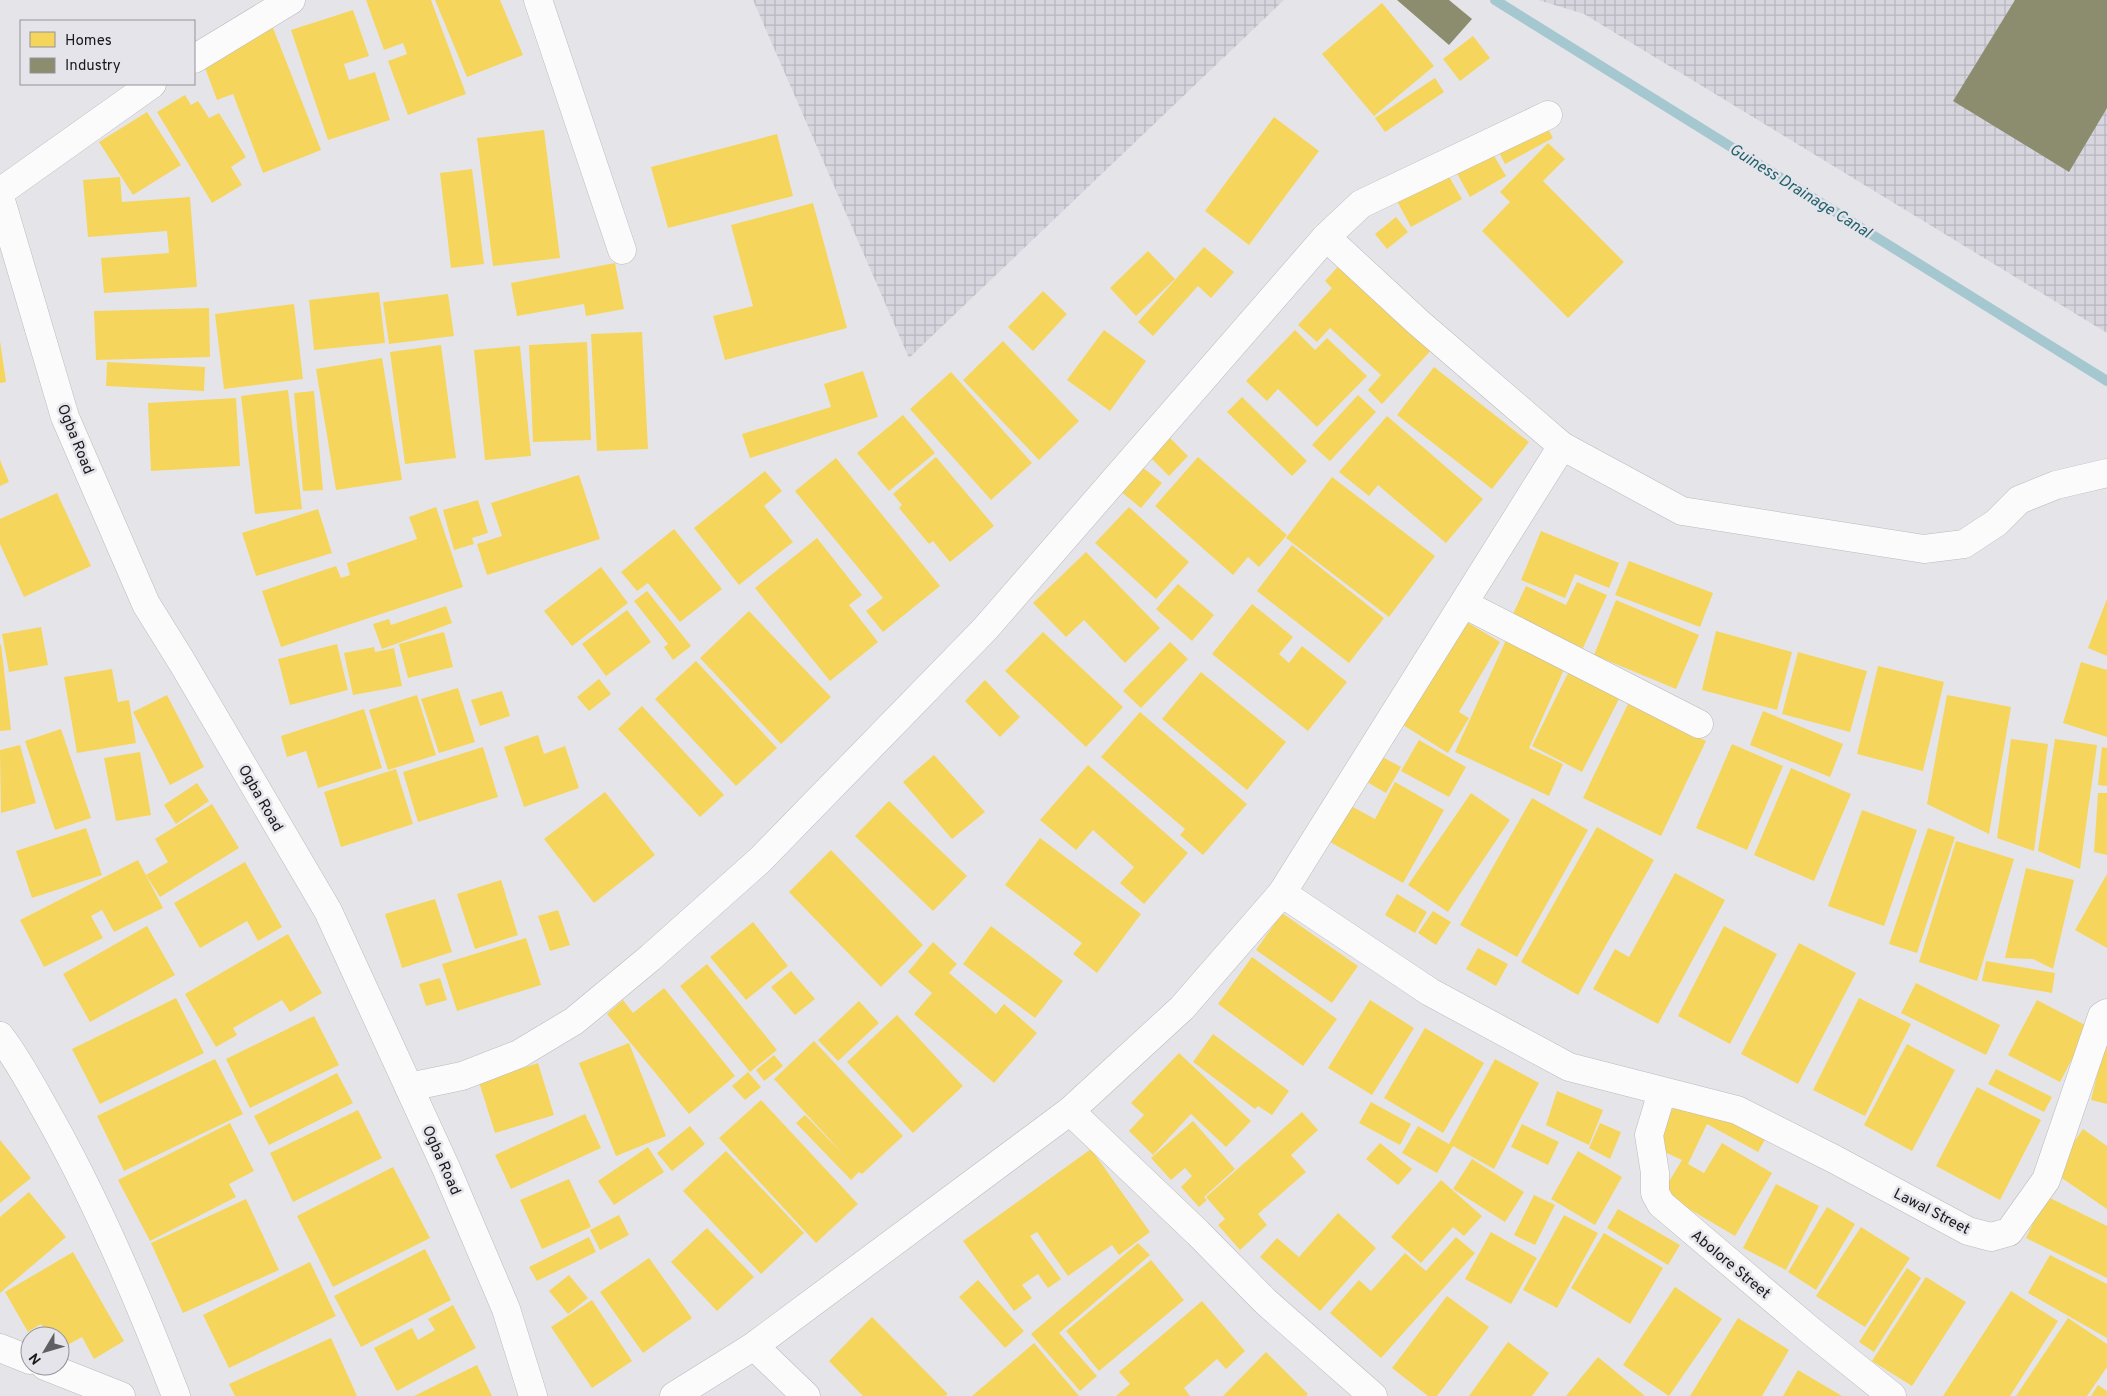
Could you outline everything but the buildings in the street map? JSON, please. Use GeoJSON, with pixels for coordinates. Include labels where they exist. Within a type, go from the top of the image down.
{"type":"FeatureCollection","features":[{"type":"Feature","properties":{"kind":"street"},"geometry":{"type":"LineString","coordinates":[[195,58],[291,0]]}},
{"type":"Feature","properties":{"kind":"street"},"geometry":{"type":"LineString","coordinates":[[538,0],[622,250]]}},
{"type":"Feature","properties":{"kind":"street"},"geometry":{"type":"LineString","coordinates":[[0,192],[151,85]]}},
{"type":"Feature","properties":{"kind":"street"},"geometry":{"type":"LineString","coordinates":[[409,1087],[462,1076],[520,1054],[574,1021],[650,958],[760,860],[985,629],[1326,237],[1361,204],[1548,115]]}},
{"type":"Feature","properties":{"kind":"street","name":"Ogba Road"},"geometry":{"type":"LineString","coordinates":[[0,197],[65,417],[146,604],[328,911],[446,1168],[506,1309],[533,1396]]}},
{"type":"Feature","properties":{"kind":"street"},"geometry":{"type":"LineString","coordinates":[[1326,237],[1419,323],[1562,446],[1682,512],[1924,549],[1964,544],[1996,523],[2019,500],[2056,485],[2107,473]]}},
{"type":"Feature","properties":{"kind":"street"},"geometry":{"type":"LineString","coordinates":[[674,1396],[754,1346],[1070,1111],[1182,1008],[1282,893],[1562,446]]}},
{"type":"Feature","properties":{"kind":"street"},"geometry":{"type":"LineString","coordinates":[[1464,604],[1699,724]]}},
{"type":"Feature","properties":{"kind":"street","name":"Lawal Street"},"geometry":{"type":"LineString","coordinates":[[1282,893],[1430,992],[1569,1067],[1737,1110],[1834,1159],[1968,1231],[1991,1236],[2009,1232],[2046,1180],[2102,1016],[2107,1013]]}},
{"type":"Feature","properties":{"kind":"street"},"geometry":{"type":"LineString","coordinates":[[0,1036],[33,1088],[78,1169],[151,1331],[176,1396]]}},
{"type":"Feature","properties":{"kind":"street","name":"Abolore Street"},"geometry":{"type":"LineString","coordinates":[[1662,1092],[1649,1135],[1655,1173],[1655,1193],[1661,1204],[1804,1325],[1892,1396]]}},
{"type":"Feature","properties":{"kind":"street"},"geometry":{"type":"LineString","coordinates":[[1070,1111],[1266,1302],[1373,1396]]}},
{"type":"Feature","properties":{"kind":"street"},"geometry":{"type":"LineString","coordinates":[[754,1346],[806,1396]]}},
{"type":"Feature","properties":{"kind":"street"},"geometry":{"type":"LineString","coordinates":[[0,1348],[20,1356]]}},
{"type":"Feature","properties":{"kind":"street"},"geometry":{"type":"LineString","coordinates":[[70,1376],[122,1396]]}},
{"type":"Feature","properties":{"kind":"shaded area"},"geometry":{"type":"Polygon","coordinates":[[[753,0],[1284,0],[909,358],[753,0]]]}},
{"type":"Feature","properties":{"kind":"shaded area"},"geometry":{"type":"Polygon","coordinates":[[[1538,0],[2107,0],[2107,333],[1584,14],[1538,0]]]}},
{"type":"Feature","properties":{"kind":"waterway","name":"Guiness Drainage Canal"},"geometry":{"type":"LineString","coordinates":[[1495,0],[2107,381]]}}]}
